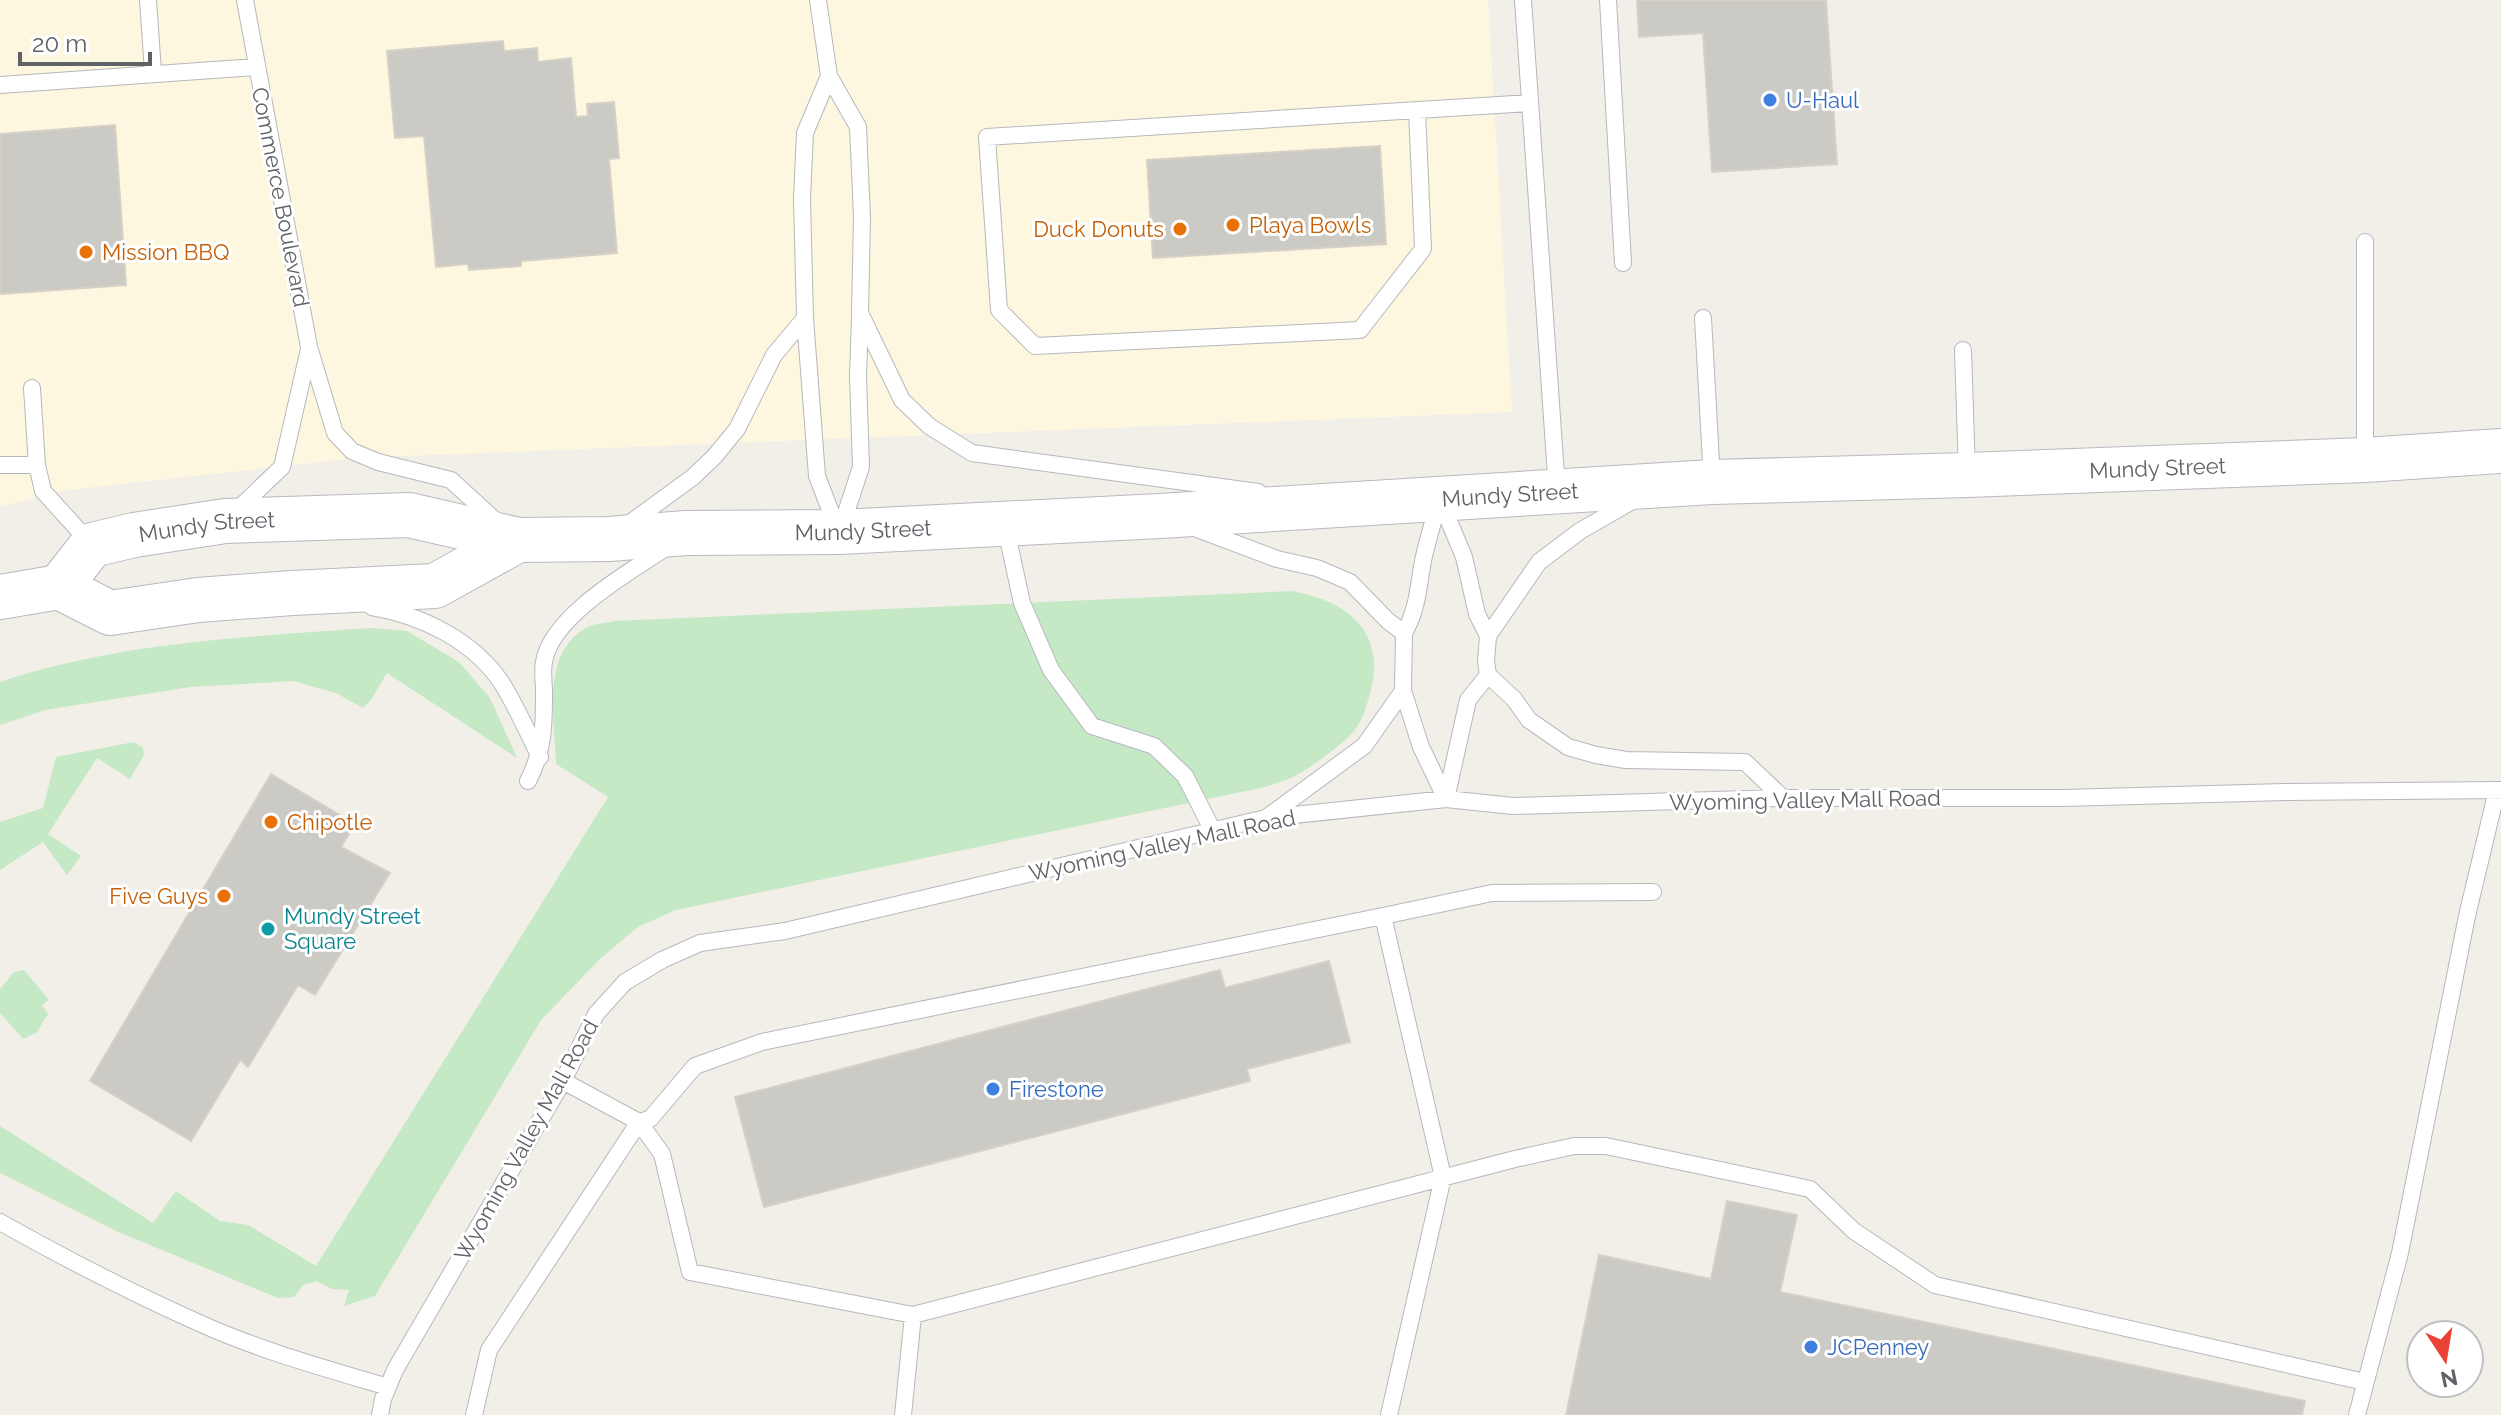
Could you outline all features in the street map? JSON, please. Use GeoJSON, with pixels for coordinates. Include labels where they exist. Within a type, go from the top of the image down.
{"type":"FeatureCollection","features":[{"type":"Feature","properties":{"kind":"main road","name":"Mundy Street"},"geometry":{"type":"LineString","coordinates":[[92,545],[225,521],[409,515],[518,540],[609,539],[686,533],[839,532],[1712,482],[2365,460],[2501,451]]}},
{"type":"Feature","properties":{"kind":"main road","name":"Mundy Street"},"geometry":{"type":"LineString","coordinates":[[59,587],[110,613],[198,600],[435,586],[518,540]]}},
{"type":"Feature","properties":{"kind":"main road"},"geometry":{"type":"LineString","coordinates":[[0,597],[59,587],[92,545]]}},
{"type":"Feature","properties":{"kind":"lane"},"geometry":{"type":"LineString","coordinates":[[148,0],[153,72]]}},
{"type":"Feature","properties":{"kind":"lane","name":"Commerce Boulevard"},"geometry":{"type":"LineString","coordinates":[[245,0],[309,347],[335,433],[352,451],[378,462],[451,480],[518,540]]}},
{"type":"Feature","properties":{"kind":"lane"},"geometry":{"type":"LineString","coordinates":[[818,0],[829,76],[858,127],[862,217],[858,376],[861,467],[839,532]]}},
{"type":"Feature","properties":{"kind":"lane"},"geometry":{"type":"LineString","coordinates":[[1523,0],[1557,492]]}},
{"type":"Feature","properties":{"kind":"lane"},"geometry":{"type":"LineString","coordinates":[[1608,0],[1623,263]]}},
{"type":"Feature","properties":{"kind":"lane"},"geometry":{"type":"LineString","coordinates":[[0,85],[256,67]]}},
{"type":"Feature","properties":{"kind":"lane"},"geometry":{"type":"LineString","coordinates":[[829,76],[805,133],[802,199],[805,318],[817,476],[839,532]]}},
{"type":"Feature","properties":{"kind":"lane"},"geometry":{"type":"LineString","coordinates":[[1417,110],[1423,249],[1360,330],[1035,346],[999,310],[987,137],[1417,110],[1530,103]]}},
{"type":"Feature","properties":{"kind":"lane"},"geometry":{"type":"LineString","coordinates":[[2365,242],[2365,460]]}},
{"type":"Feature","properties":{"kind":"lane"},"geometry":{"type":"LineString","coordinates":[[860,313],[902,400],[929,426],[972,453],[1352,505]]}},
{"type":"Feature","properties":{"kind":"lane"},"geometry":{"type":"LineString","coordinates":[[609,539],[693,477],[714,457],[737,429],[774,355],[805,318]]}},
{"type":"Feature","properties":{"kind":"lane"},"geometry":{"type":"LineString","coordinates":[[1703,318],[1712,482]]}},
{"type":"Feature","properties":{"kind":"lane"},"geometry":{"type":"LineString","coordinates":[[225,521],[282,467],[309,347]]}},
{"type":"Feature","properties":{"kind":"lane"},"geometry":{"type":"LineString","coordinates":[[1963,350],[1967,475]]}},
{"type":"Feature","properties":{"kind":"lane"},"geometry":{"type":"LineString","coordinates":[[32,388],[37,465],[43,491],[92,545]]}},
{"type":"Feature","properties":{"kind":"lane"},"geometry":{"type":"LineString","coordinates":[[0,465],[37,465]]}},
{"type":"Feature","properties":{"kind":"lane"},"geometry":{"type":"LineString","coordinates":[[1446,799],[1468,700],[1488,675],[1488,636],[1539,562],[1580,531],[1657,486]]}},
{"type":"Feature","properties":{"kind":"lane"},"geometry":{"type":"LineString","coordinates":[[1440,498],[1464,557],[1477,614],[1488,636]]}},
{"type":"Feature","properties":{"kind":"lane"},"geometry":{"type":"LineString","coordinates":[[1440,498],[1423,562],[1413,618],[1404,633],[1403,691],[1421,747],[1446,799]]}},
{"type":"Feature","properties":{"kind":"lane"},"geometry":{"type":"LineString","coordinates":[[1160,516],[1350,582],[1404,633]]}},
{"type":"Feature","properties":{"kind":"lane"},"geometry":{"type":"LineString","coordinates":[[1005,523],[1022,603],[1051,670],[1092,726],[1154,746],[1185,776],[1213,831]]}},
{"type":"Feature","properties":{"kind":"lane"},"geometry":{"type":"LineString","coordinates":[[528,781],[540,757],[544,660],[555,637],[580,607],[686,533]]}},
{"type":"Feature","properties":{"kind":"lane"},"geometry":{"type":"LineString","coordinates":[[292,593],[396,611],[445,631],[475,653],[501,683],[540,757]]}},
{"type":"Feature","properties":{"kind":"lane"},"geometry":{"type":"LineString","coordinates":[[1488,675],[1514,699],[1529,720],[1568,747],[1626,760],[1745,762],[1783,798]]}},
{"type":"Feature","properties":{"kind":"lane"},"geometry":{"type":"LineString","coordinates":[[1266,818],[1364,746],[1403,691]]}},
{"type":"Feature","properties":{"kind":"lane"},"geometry":{"type":"LineString","coordinates":[[2357,1415],[2400,1253],[2467,916],[2499,790]]}},
{"type":"Feature","properties":{"kind":"lane","name":"Wyoming Valley Mall Road"},"geometry":{"type":"LineString","coordinates":[[380,1415],[388,1387],[407,1349],[563,1081],[596,1014],[625,982],[662,960],[700,943],[785,931],[1266,818],[1446,799],[1513,806],[1783,798],[2063,798],[2499,790]]}},
{"type":"Feature","properties":{"kind":"lane"},"geometry":{"type":"LineString","coordinates":[[474,1415],[489,1350],[639,1122],[650,1119],[656,1113],[695,1066],[762,1042],[1492,893],[1653,892]]}},
{"type":"Feature","properties":{"kind":"lane"},"geometry":{"type":"LineString","coordinates":[[1383,916],[1443,1177],[1389,1415]]}},
{"type":"Feature","properties":{"kind":"lane"},"geometry":{"type":"LineString","coordinates":[[563,1081],[639,1122],[662,1154],[690,1272],[913,1315],[1443,1177],[1574,1146],[1606,1146],[1810,1189],[1854,1231],[1935,1285],[2365,1382]]}},
{"type":"Feature","properties":{"kind":"lane"},"geometry":{"type":"LineString","coordinates":[[0,1222],[102,1277],[199,1324],[317,1366],[388,1387]]}},
{"type":"Feature","properties":{"kind":"lane"},"geometry":{"type":"LineString","coordinates":[[903,1415],[913,1315]]}},
{"type":"Feature","properties":{"kind":"shaded area"},"geometry":{"type":"Polygon","coordinates":[[[0,0],[1488,0],[1512,412],[357,458],[58,491],[0,507],[0,0]]]}},
{"type":"Feature","properties":{"kind":"green space"},"geometry":{"type":"Polygon","coordinates":[[[1292,591],[1327,601],[1342,609],[1365,632],[1372,647],[1372,685],[1365,709],[1354,731],[1334,749],[1295,776],[1265,787],[676,910],[638,927],[601,958],[541,1020],[375,1296],[344,1306],[349,1290],[332,1289],[317,1281],[303,1285],[294,1297],[278,1298],[116,1231],[0,1173],[0,1126],[153,1223],[176,1191],[220,1221],[248,1225],[316,1266],[608,797],[556,764],[553,707],[557,669],[563,652],[574,637],[590,626],[615,621],[1292,591]]]}},
{"type":"Feature","properties":{"kind":"green space"},"geometry":{"type":"Polygon","coordinates":[[[370,628],[407,631],[459,662],[490,698],[517,758],[387,673],[363,708],[336,693],[293,681],[190,687],[45,710],[0,725],[0,682],[45,669],[183,643],[370,628]]]}},
{"type":"Feature","properties":{"kind":"green space"},"geometry":{"type":"Polygon","coordinates":[[[134,742],[143,748],[144,755],[130,779],[97,758],[48,834],[81,856],[67,875],[43,842],[0,870],[0,822],[43,808],[56,757],[134,742]]]}},
{"type":"Feature","properties":{"kind":"green space"},"geometry":{"type":"Polygon","coordinates":[[[24,970],[49,1000],[42,1005],[48,1014],[37,1032],[23,1039],[0,1013],[0,989],[14,972],[24,970]]]}},
{"type":"Feature","properties":{"kind":"building","name":"U-Haul"},"geometry":{"type":"Polygon","coordinates":[[[1637,0],[1826,0],[1837,164],[1712,172],[1703,33],[1639,37],[1637,0]]]}},
{"type":"Feature","properties":{"kind":"building"},"geometry":{"type":"Polygon","coordinates":[[[503,41],[504,51],[537,48],[538,62],[571,58],[576,117],[588,116],[587,104],[614,102],[619,158],[609,159],[617,253],[521,261],[521,266],[469,270],[468,264],[436,267],[424,136],[395,138],[387,51],[503,41]]]}},
{"type":"Feature","properties":{"kind":"building"},"geometry":{"type":"Polygon","coordinates":[[[115,125],[126,285],[0,294],[0,134],[115,125]]]}},
{"type":"Feature","properties":{"kind":"building"},"geometry":{"type":"Polygon","coordinates":[[[1380,146],[1386,244],[1153,258],[1147,160],[1380,146]]]}},
{"type":"Feature","properties":{"kind":"building","name":"Mundy Street Square"},"geometry":{"type":"Polygon","coordinates":[[[271,774],[355,824],[341,847],[390,873],[315,995],[298,985],[248,1067],[240,1060],[191,1141],[90,1081],[271,774]]]}},
{"type":"Feature","properties":{"kind":"building","name":"Firestone"},"geometry":{"type":"Polygon","coordinates":[[[1329,961],[1350,1042],[1247,1069],[1250,1081],[764,1207],[735,1097],[1220,970],[1225,988],[1329,961]]]}},
{"type":"Feature","properties":{"kind":"building","name":"JCPenney"},"geometry":{"type":"Polygon","coordinates":[[[1727,1201],[1797,1215],[1780,1292],[2305,1401],[2302,1415],[1566,1415],[1599,1255],[1711,1279],[1727,1201]]]}},
{"type":"Feature","properties":{"kind":"place","name":"U-Haul"},"geometry":{"type":"Point","coordinates":[1770,100]}},
{"type":"Feature","properties":{"kind":"place","name":"Playa Bowls"},"geometry":{"type":"Point","coordinates":[1233,225]}},
{"type":"Feature","properties":{"kind":"place","name":"Duck Donuts"},"geometry":{"type":"Point","coordinates":[1180,229]}},
{"type":"Feature","properties":{"kind":"place","name":"Mission BBQ"},"geometry":{"type":"Point","coordinates":[86,252]}},
{"type":"Feature","properties":{"kind":"place","name":"Chipotle"},"geometry":{"type":"Point","coordinates":[271,822]}},
{"type":"Feature","properties":{"kind":"place","name":"Five Guys"},"geometry":{"type":"Point","coordinates":[224,896]}},
{"type":"Feature","properties":{"kind":"place","name":"Mundy Street Square"},"geometry":{"type":"Point","coordinates":[268,929]}},
{"type":"Feature","properties":{"kind":"place","name":"Firestone"},"geometry":{"type":"Point","coordinates":[993,1089]}},
{"type":"Feature","properties":{"kind":"place","name":"JCPenney"},"geometry":{"type":"Point","coordinates":[1811,1347]}}]}
